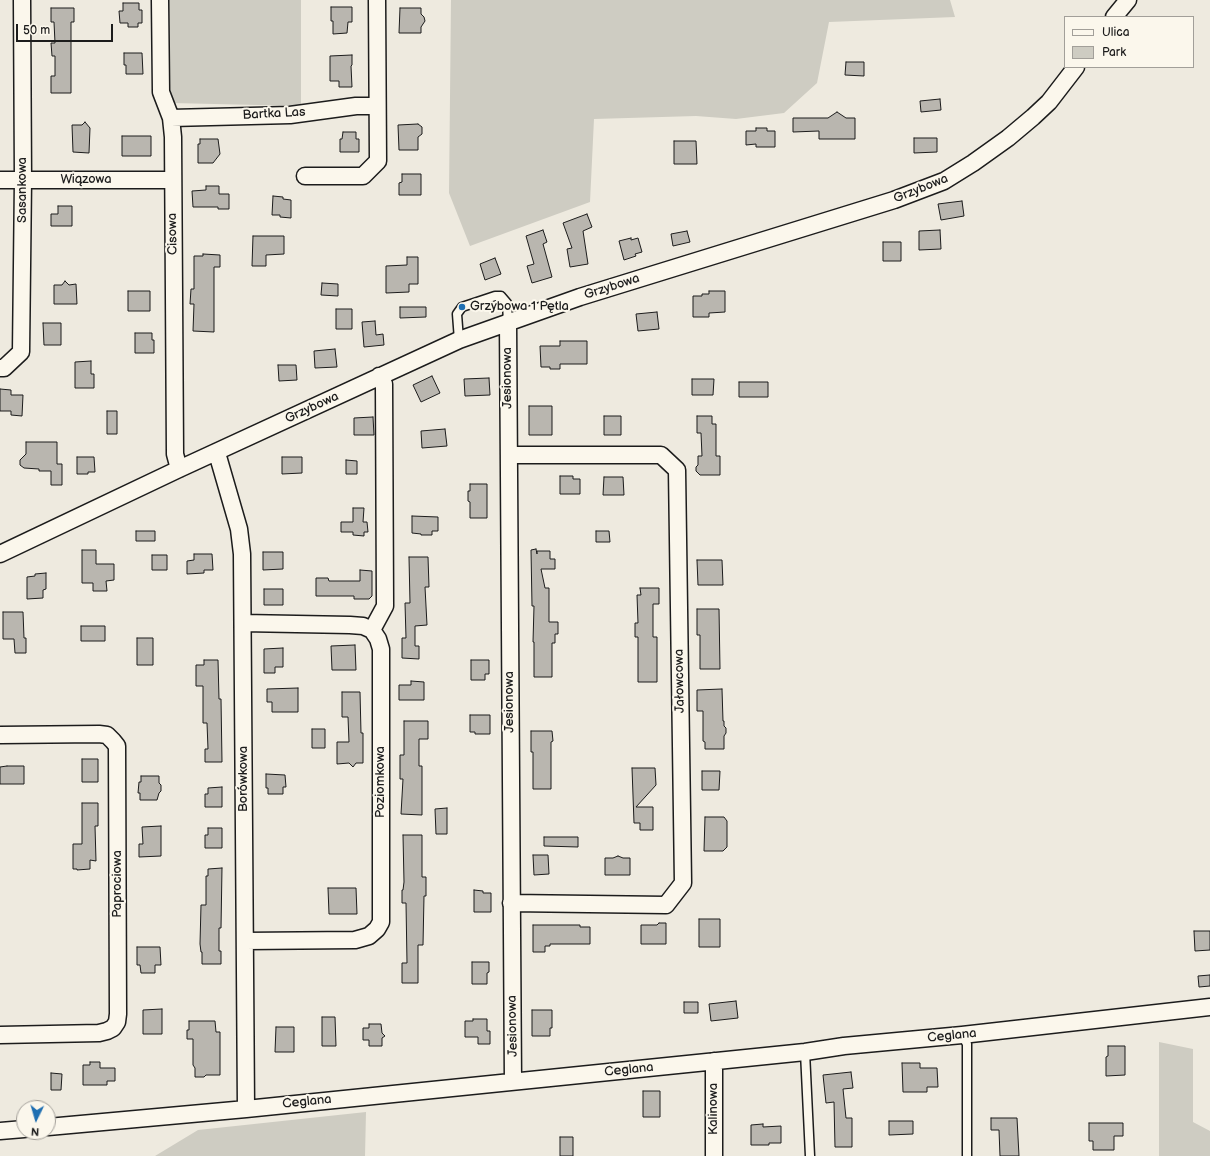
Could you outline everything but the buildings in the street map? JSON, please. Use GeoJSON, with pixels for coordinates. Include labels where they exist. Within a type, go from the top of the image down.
{"type":"FeatureCollection","features":[{"type":"Feature","properties":{"kind":"street","name":"Sasankowa"},"geometry":{"type":"LineString","coordinates":[[0,368],[4,368],[21,352],[23,180],[22,0]]}},
{"type":"Feature","properties":{"kind":"street","name":"Cisowa"},"geometry":{"type":"LineString","coordinates":[[160,0],[161,92],[171,118],[173,137],[175,454],[179,469]]}},
{"type":"Feature","properties":{"kind":"street"},"geometry":{"type":"LineString","coordinates":[[305,176],[363,176],[378,161],[376,0]]}},
{"type":"Feature","properties":{"kind":"street"},"geometry":{"type":"LineString","coordinates":[[1115,16],[1128,0]]}},
{"type":"Feature","properties":{"kind":"street","name":"Grzybowa"},"geometry":{"type":"LineString","coordinates":[[0,554],[179,469],[217,453],[379,376],[459,340],[508,322],[656,273],[894,200],[944,181],[973,163],[1033,118],[1049,102],[1075,68]]}},
{"type":"Feature","properties":{"kind":"street","name":"Bartka Las"},"geometry":{"type":"LineString","coordinates":[[171,118],[290,115],[356,106],[377,106]]}},
{"type":"Feature","properties":{"kind":"street","name":"Wiązowa"},"geometry":{"type":"LineString","coordinates":[[0,180],[173,180]]}},
{"type":"Feature","properties":{"kind":"street","name":"Jesionowa"},"geometry":{"type":"LineString","coordinates":[[508,322],[513,1081]]}},
{"type":"Feature","properties":{"kind":"street"},"geometry":{"type":"LineString","coordinates":[[243,623],[350,625],[363,626],[372,630],[385,606],[384,384],[379,376]]}},
{"type":"Feature","properties":{"kind":"street","name":"Borówkowa"},"geometry":{"type":"LineString","coordinates":[[217,453],[239,529],[242,554],[246,1109]]}},
{"type":"Feature","properties":{"kind":"street","name":"Jałowcowa"},"geometry":{"type":"LineString","coordinates":[[509,455],[661,455],[677,470],[683,883],[666,905],[511,903]]}},
{"type":"Feature","properties":{"kind":"street","name":"Poziomkowa"},"geometry":{"type":"LineString","coordinates":[[245,941],[355,940],[369,936],[377,929],[381,922],[381,649],[378,639],[372,630]]}},
{"type":"Feature","properties":{"kind":"street","name":"Paprociowa"},"geometry":{"type":"LineString","coordinates":[[0,735],[99,734],[107,736],[116,746],[118,1014],[117,1022],[113,1028],[99,1033],[0,1035]]}},
{"type":"Feature","properties":{"kind":"street","name":"Ceglana"},"geometry":{"type":"LineString","coordinates":[[56,1126],[246,1109],[804,1052],[844,1046],[962,1035],[1210,1007]]}},
{"type":"Feature","properties":{"kind":"street","name":"Kalinowa"},"geometry":{"type":"LineString","coordinates":[[714,1061],[714,1156]]}},
{"type":"Feature","properties":{"kind":"street"},"geometry":{"type":"LineString","coordinates":[[0,1131],[16,1130]]}},
{"type":"Feature","properties":{"kind":"lane"},"geometry":{"type":"LineString","coordinates":[[459,340],[457,314],[462,307],[495,296],[501,296],[507,303],[508,322]]}},
{"type":"Feature","properties":{"kind":"lane"},"geometry":{"type":"LineString","coordinates":[[962,1035],[967,1044],[967,1156]]}},
{"type":"Feature","properties":{"kind":"lane"},"geometry":{"type":"LineString","coordinates":[[804,1052],[810,1156]]}},
{"type":"Feature","properties":{"kind":"green space"},"geometry":{"type":"Polygon","coordinates":[[[163,0],[301,0],[301,106],[171,103],[163,0]]]}},
{"type":"Feature","properties":{"kind":"green space"},"geometry":{"type":"Polygon","coordinates":[[[451,0],[950,0],[955,17],[829,22],[817,83],[784,113],[736,119],[696,116],[594,119],[590,202],[470,246],[449,193],[451,0]]]}},
{"type":"Feature","properties":{"kind":"green space"},"geometry":{"type":"Polygon","coordinates":[[[1159,1042],[1193,1049],[1193,1122],[1210,1131],[1210,1156],[1159,1156],[1159,1042]]]}},
{"type":"Feature","properties":{"kind":"green space"},"geometry":{"type":"Polygon","coordinates":[[[366,1112],[365,1156],[155,1156],[198,1130],[366,1112]]]}},
{"type":"Feature","properties":{"kind":"place","name":"Grzybowa 1 Pętla"},"geometry":{"type":"Point","coordinates":[462,307]}}]}
